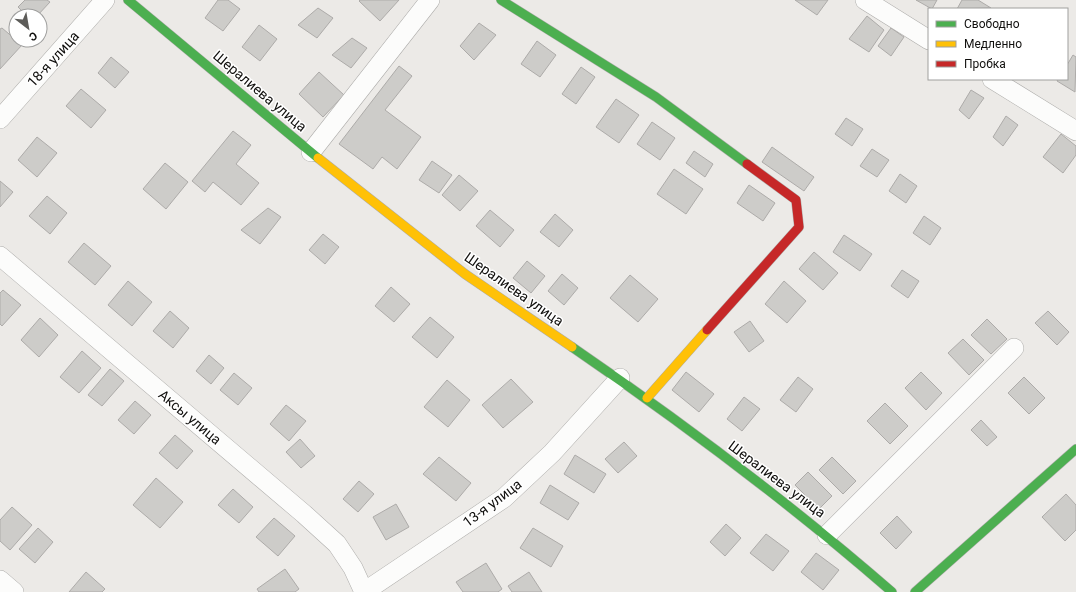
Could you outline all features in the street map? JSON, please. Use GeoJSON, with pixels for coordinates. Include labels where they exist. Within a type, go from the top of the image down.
{"type":"FeatureCollection","features":[{"type":"Feature","properties":{"kind":"street","name":"18-я улица"},"geometry":{"type":"LineString","coordinates":[[0,119],[105,0]]}},
{"type":"Feature","properties":{"kind":"street","name":"Шералиева улица"},"geometry":{"type":"LineString","coordinates":[[128,0],[311,152],[465,274],[620,378],[647,398],[827,535],[892,592]]}},
{"type":"Feature","properties":{"kind":"street"},"geometry":{"type":"LineString","coordinates":[[311,152],[430,0]]}},
{"type":"Feature","properties":{"kind":"street"},"geometry":{"type":"LineString","coordinates":[[501,0],[656,97],[796,200],[799,227],[647,398]]}},
{"type":"Feature","properties":{"kind":"street"},"geometry":{"type":"LineString","coordinates":[[865,0],[928,39]]}},
{"type":"Feature","properties":{"kind":"street"},"geometry":{"type":"LineString","coordinates":[[994,80],[1076,131]]}},
{"type":"Feature","properties":{"kind":"street","name":"Аксы улица"},"geometry":{"type":"LineString","coordinates":[[0,256],[298,508],[338,544],[353,568],[364,592]]}},
{"type":"Feature","properties":{"kind":"street"},"geometry":{"type":"LineString","coordinates":[[827,535],[1014,348]]}},
{"type":"Feature","properties":{"kind":"street","name":"13-я улица"},"geometry":{"type":"LineString","coordinates":[[364,592],[504,498],[552,453],[620,378]]}},
{"type":"Feature","properties":{"kind":"street"},"geometry":{"type":"LineString","coordinates":[[915,592],[1076,449]]}},
{"type":"Feature","properties":{"kind":"street"},"geometry":{"type":"LineString","coordinates":[[0,580],[14,592]]}},
{"type":"Feature","properties":{"kind":"building"},"geometry":{"type":"Polygon","coordinates":[[[25,0],[47,0],[50,2],[44,8],[18,7],[25,0]]]}},
{"type":"Feature","properties":{"kind":"building"},"geometry":{"type":"Polygon","coordinates":[[[218,0],[228,0],[240,9],[223,31],[205,18],[218,0]]]}},
{"type":"Feature","properties":{"kind":"building"},"geometry":{"type":"Polygon","coordinates":[[[399,0],[380,21],[359,1],[399,0]]]}},
{"type":"Feature","properties":{"kind":"building"},"geometry":{"type":"Polygon","coordinates":[[[795,0],[828,0],[817,15],[795,0]]]}},
{"type":"Feature","properties":{"kind":"building"},"geometry":{"type":"Polygon","coordinates":[[[916,0],[937,0],[933,8],[916,0]]]}},
{"type":"Feature","properties":{"kind":"building"},"geometry":{"type":"Polygon","coordinates":[[[962,0],[978,0],[991,8],[958,8],[962,0]]]}},
{"type":"Feature","properties":{"kind":"building"},"geometry":{"type":"Polygon","coordinates":[[[318,8],[333,18],[317,38],[298,25],[318,8]]]}},
{"type":"Feature","properties":{"kind":"building"},"geometry":{"type":"Polygon","coordinates":[[[867,16],[884,30],[869,52],[849,39],[867,16]]]}},
{"type":"Feature","properties":{"kind":"building"},"geometry":{"type":"Polygon","coordinates":[[[479,23],[496,35],[474,60],[460,46],[479,23]]]}},
{"type":"Feature","properties":{"kind":"building"},"geometry":{"type":"Polygon","coordinates":[[[259,25],[277,39],[260,61],[242,47],[259,25]]]}},
{"type":"Feature","properties":{"kind":"building"},"geometry":{"type":"Polygon","coordinates":[[[2,28],[8,33],[8,48],[19,48],[0,69],[0,29],[2,28]]]}},
{"type":"Feature","properties":{"kind":"building"},"geometry":{"type":"Polygon","coordinates":[[[891,28],[904,37],[891,56],[878,46],[891,28]]]}},
{"type":"Feature","properties":{"kind":"building"},"geometry":{"type":"Polygon","coordinates":[[[352,38],[367,48],[351,68],[332,55],[352,38]]]}},
{"type":"Feature","properties":{"kind":"building"},"geometry":{"type":"Polygon","coordinates":[[[537,41],[556,55],[540,77],[521,64],[537,41]]]}},
{"type":"Feature","properties":{"kind":"building"},"geometry":{"type":"Polygon","coordinates":[[[1073,55],[1076,57],[1075,92],[1057,81],[1068,80],[1068,63],[1073,55]]]}},
{"type":"Feature","properties":{"kind":"building"},"geometry":{"type":"Polygon","coordinates":[[[111,57],[129,72],[115,88],[98,73],[111,57]]]}},
{"type":"Feature","properties":{"kind":"building"},"geometry":{"type":"Polygon","coordinates":[[[399,66],[412,76],[385,110],[421,137],[397,169],[382,157],[373,169],[339,144],[399,66]]]}},
{"type":"Feature","properties":{"kind":"building"},"geometry":{"type":"Polygon","coordinates":[[[581,67],[595,77],[576,104],[562,94],[581,67]]]}},
{"type":"Feature","properties":{"kind":"building"},"geometry":{"type":"Polygon","coordinates":[[[319,72],[344,95],[323,117],[299,94],[319,72]]]}},
{"type":"Feature","properties":{"kind":"building"},"geometry":{"type":"Polygon","coordinates":[[[81,89],[106,110],[91,128],[66,106],[81,89]]]}},
{"type":"Feature","properties":{"kind":"building"},"geometry":{"type":"Polygon","coordinates":[[[971,90],[984,98],[969,119],[959,110],[971,90]]]}},
{"type":"Feature","properties":{"kind":"building"},"geometry":{"type":"Polygon","coordinates":[[[616,99],[639,115],[619,143],[596,127],[616,99]]]}},
{"type":"Feature","properties":{"kind":"building"},"geometry":{"type":"Polygon","coordinates":[[[1006,116],[1018,125],[1003,146],[993,137],[1006,116]]]}},
{"type":"Feature","properties":{"kind":"building"},"geometry":{"type":"Polygon","coordinates":[[[846,118],[863,129],[852,146],[835,134],[846,118]]]}},
{"type":"Feature","properties":{"kind":"building"},"geometry":{"type":"Polygon","coordinates":[[[652,122],[675,138],[660,160],[637,144],[652,122]]]}},
{"type":"Feature","properties":{"kind":"building"},"geometry":{"type":"Polygon","coordinates":[[[233,131],[251,145],[236,164],[259,183],[241,205],[213,182],[205,192],[192,181],[233,131]]]}},
{"type":"Feature","properties":{"kind":"building"},"geometry":{"type":"Polygon","coordinates":[[[1061,134],[1076,146],[1076,155],[1063,173],[1043,157],[1061,134]]]}},
{"type":"Feature","properties":{"kind":"building"},"geometry":{"type":"Polygon","coordinates":[[[37,137],[57,153],[37,177],[18,160],[37,137]]]}},
{"type":"Feature","properties":{"kind":"building"},"geometry":{"type":"Polygon","coordinates":[[[772,147],[814,177],[804,191],[762,162],[772,147]]]}},
{"type":"Feature","properties":{"kind":"building"},"geometry":{"type":"Polygon","coordinates":[[[872,149],[889,160],[877,177],[860,166],[872,149]]]}},
{"type":"Feature","properties":{"kind":"building"},"geometry":{"type":"Polygon","coordinates":[[[694,151],[713,164],[705,177],[686,163],[694,151]]]}},
{"type":"Feature","properties":{"kind":"building"},"geometry":{"type":"Polygon","coordinates":[[[432,161],[452,175],[439,193],[419,180],[432,161]]]}},
{"type":"Feature","properties":{"kind":"building"},"geometry":{"type":"Polygon","coordinates":[[[165,163],[188,182],[166,209],[143,189],[165,163]]]}},
{"type":"Feature","properties":{"kind":"building"},"geometry":{"type":"Polygon","coordinates":[[[674,169],[703,189],[686,214],[657,194],[674,169]]]}},
{"type":"Feature","properties":{"kind":"building"},"geometry":{"type":"Polygon","coordinates":[[[900,174],[917,186],[906,203],[889,191],[900,174]]]}},
{"type":"Feature","properties":{"kind":"building"},"geometry":{"type":"Polygon","coordinates":[[[459,175],[478,191],[460,211],[442,195],[459,175]]]}},
{"type":"Feature","properties":{"kind":"building"},"geometry":{"type":"Polygon","coordinates":[[[0,181],[13,192],[0,207],[0,181]]]}},
{"type":"Feature","properties":{"kind":"building"},"geometry":{"type":"Polygon","coordinates":[[[749,185],[775,203],[763,221],[737,203],[749,185]]]}},
{"type":"Feature","properties":{"kind":"building"},"geometry":{"type":"Polygon","coordinates":[[[47,196],[67,213],[50,234],[29,216],[47,196]]]}},
{"type":"Feature","properties":{"kind":"building"},"geometry":{"type":"Polygon","coordinates":[[[268,208],[281,217],[260,244],[241,230],[268,208]]]}},
{"type":"Feature","properties":{"kind":"building"},"geometry":{"type":"Polygon","coordinates":[[[490,210],[514,230],[500,247],[476,226],[490,210]]]}},
{"type":"Feature","properties":{"kind":"building"},"geometry":{"type":"Polygon","coordinates":[[[555,214],[573,230],[559,247],[540,232],[555,214]]]}},
{"type":"Feature","properties":{"kind":"building"},"geometry":{"type":"Polygon","coordinates":[[[924,216],[941,228],[930,245],[913,233],[924,216]]]}},
{"type":"Feature","properties":{"kind":"building"},"geometry":{"type":"Polygon","coordinates":[[[323,234],[339,247],[325,264],[309,250],[323,234]]]}},
{"type":"Feature","properties":{"kind":"building"},"geometry":{"type":"Polygon","coordinates":[[[844,235],[872,254],[860,271],[833,252],[844,235]]]}},
{"type":"Feature","properties":{"kind":"building"},"geometry":{"type":"Polygon","coordinates":[[[84,243],[111,266],[95,285],[68,262],[84,243]]]}},
{"type":"Feature","properties":{"kind":"building"},"geometry":{"type":"Polygon","coordinates":[[[814,252],[838,273],[823,290],[799,269],[814,252]]]}},
{"type":"Feature","properties":{"kind":"building"},"geometry":{"type":"Polygon","coordinates":[[[527,261],[545,276],[531,293],[513,278],[527,261]]]}},
{"type":"Feature","properties":{"kind":"building"},"geometry":{"type":"Polygon","coordinates":[[[902,270],[919,281],[908,298],[891,286],[902,270]]]}},
{"type":"Feature","properties":{"kind":"building"},"geometry":{"type":"Polygon","coordinates":[[[562,274],[578,288],[564,305],[548,291],[562,274]]]}},
{"type":"Feature","properties":{"kind":"building"},"geometry":{"type":"Polygon","coordinates":[[[630,275],[658,299],[638,322],[610,298],[630,275]]]}},
{"type":"Feature","properties":{"kind":"building"},"geometry":{"type":"Polygon","coordinates":[[[128,281],[152,302],[132,326],[108,305],[128,281]]]}},
{"type":"Feature","properties":{"kind":"building"},"geometry":{"type":"Polygon","coordinates":[[[784,281],[806,301],[787,323],[765,304],[784,281]]]}},
{"type":"Feature","properties":{"kind":"building"},"geometry":{"type":"Polygon","coordinates":[[[391,287],[410,304],[394,322],[375,306],[391,287]]]}},
{"type":"Feature","properties":{"kind":"building"},"geometry":{"type":"Polygon","coordinates":[[[3,290],[21,305],[2,326],[0,324],[0,293],[3,290]]]}},
{"type":"Feature","properties":{"kind":"building"},"geometry":{"type":"Polygon","coordinates":[[[170,311],[189,328],[173,348],[153,331],[170,311]]]}},
{"type":"Feature","properties":{"kind":"building"},"geometry":{"type":"Polygon","coordinates":[[[1048,311],[1069,332],[1057,345],[1035,323],[1048,311]]]}},
{"type":"Feature","properties":{"kind":"building"},"geometry":{"type":"Polygon","coordinates":[[[430,317],[454,337],[437,358],[412,337],[430,317]]]}},
{"type":"Feature","properties":{"kind":"building"},"geometry":{"type":"Polygon","coordinates":[[[40,318],[58,335],[39,357],[21,340],[40,318]]]}},
{"type":"Feature","properties":{"kind":"building"},"geometry":{"type":"Polygon","coordinates":[[[987,319],[1007,339],[991,354],[971,335],[987,319]]]}},
{"type":"Feature","properties":{"kind":"building"},"geometry":{"type":"Polygon","coordinates":[[[750,321],[764,341],[749,352],[734,332],[750,321]]]}},
{"type":"Feature","properties":{"kind":"building"},"geometry":{"type":"Polygon","coordinates":[[[963,339],[984,360],[969,375],[948,353],[963,339]]]}},
{"type":"Feature","properties":{"kind":"building"},"geometry":{"type":"Polygon","coordinates":[[[82,351],[101,368],[79,393],[60,377],[82,351]]]}},
{"type":"Feature","properties":{"kind":"building"},"geometry":{"type":"Polygon","coordinates":[[[209,355],[224,368],[211,384],[196,371],[209,355]]]}},
{"type":"Feature","properties":{"kind":"building"},"geometry":{"type":"Polygon","coordinates":[[[110,369],[124,381],[102,406],[88,395],[110,369]]]}},
{"type":"Feature","properties":{"kind":"building"},"geometry":{"type":"Polygon","coordinates":[[[686,372],[714,394],[699,412],[672,390],[686,372]]]}},
{"type":"Feature","properties":{"kind":"building"},"geometry":{"type":"Polygon","coordinates":[[[921,372],[942,393],[926,410],[905,388],[921,372]]]}},
{"type":"Feature","properties":{"kind":"building"},"geometry":{"type":"Polygon","coordinates":[[[234,373],[252,388],[238,405],[220,390],[234,373]]]}},
{"type":"Feature","properties":{"kind":"building"},"geometry":{"type":"Polygon","coordinates":[[[798,377],[813,389],[796,412],[780,400],[798,377]]]}},
{"type":"Feature","properties":{"kind":"building"},"geometry":{"type":"Polygon","coordinates":[[[1024,377],[1045,398],[1029,414],[1008,393],[1024,377]]]}},
{"type":"Feature","properties":{"kind":"building"},"geometry":{"type":"Polygon","coordinates":[[[511,379],[533,402],[503,428],[482,405],[511,379]]]}},
{"type":"Feature","properties":{"kind":"building"},"geometry":{"type":"Polygon","coordinates":[[[447,380],[470,400],[448,427],[424,407],[447,380]]]}},
{"type":"Feature","properties":{"kind":"building"},"geometry":{"type":"Polygon","coordinates":[[[744,397],[760,409],[742,431],[727,419],[744,397]]]}},
{"type":"Feature","properties":{"kind":"building"},"geometry":{"type":"Polygon","coordinates":[[[135,401],[151,415],[134,434],[118,420],[135,401]]]}},
{"type":"Feature","properties":{"kind":"building"},"geometry":{"type":"Polygon","coordinates":[[[885,403],[908,426],[890,444],[867,421],[885,403]]]}},
{"type":"Feature","properties":{"kind":"building"},"geometry":{"type":"Polygon","coordinates":[[[286,405],[306,421],[289,441],[270,424],[286,405]]]}},
{"type":"Feature","properties":{"kind":"building"},"geometry":{"type":"Polygon","coordinates":[[[981,420],[997,437],[987,446],[971,430],[981,420]]]}},
{"type":"Feature","properties":{"kind":"building"},"geometry":{"type":"Polygon","coordinates":[[[175,435],[193,451],[177,469],[159,453],[175,435]]]}},
{"type":"Feature","properties":{"kind":"building"},"geometry":{"type":"Polygon","coordinates":[[[300,439],[315,456],[301,468],[286,452],[300,439]]]}},
{"type":"Feature","properties":{"kind":"building"},"geometry":{"type":"Polygon","coordinates":[[[624,442],[637,456],[618,473],[605,459],[624,442]]]}},
{"type":"Feature","properties":{"kind":"building"},"geometry":{"type":"Polygon","coordinates":[[[575,455],[606,474],[594,493],[564,474],[575,455]]]}},
{"type":"Feature","properties":{"kind":"building"},"geometry":{"type":"Polygon","coordinates":[[[439,457],[471,483],[456,501],[423,474],[439,457]]]}},
{"type":"Feature","properties":{"kind":"building"},"geometry":{"type":"Polygon","coordinates":[[[832,457],[856,481],[843,494],[819,470],[832,457]]]}},
{"type":"Feature","properties":{"kind":"building"},"geometry":{"type":"Polygon","coordinates":[[[808,472],[832,496],[819,509],[795,485],[808,472]]]}},
{"type":"Feature","properties":{"kind":"building"},"geometry":{"type":"Polygon","coordinates":[[[156,478],[183,502],[160,528],[133,505],[156,478]]]}},
{"type":"Feature","properties":{"kind":"building"},"geometry":{"type":"Polygon","coordinates":[[[359,481],[374,494],[358,512],[343,499],[359,481]]]}},
{"type":"Feature","properties":{"kind":"building"},"geometry":{"type":"Polygon","coordinates":[[[550,485],[579,503],[568,520],[540,503],[550,485]]]}},
{"type":"Feature","properties":{"kind":"building"},"geometry":{"type":"Polygon","coordinates":[[[233,489],[253,507],[239,523],[218,505],[233,489]]]}},
{"type":"Feature","properties":{"kind":"building"},"geometry":{"type":"Polygon","coordinates":[[[1066,494],[1076,505],[1076,530],[1065,541],[1042,517],[1066,494]]]}},
{"type":"Feature","properties":{"kind":"building"},"geometry":{"type":"Polygon","coordinates":[[[396,504],[409,527],[386,540],[373,517],[396,504]]]}},
{"type":"Feature","properties":{"kind":"building"},"geometry":{"type":"Polygon","coordinates":[[[12,507],[32,525],[10,550],[0,541],[0,520],[12,507]]]}},
{"type":"Feature","properties":{"kind":"building"},"geometry":{"type":"Polygon","coordinates":[[[897,516],[912,532],[896,549],[880,533],[897,516]]]}},
{"type":"Feature","properties":{"kind":"building"},"geometry":{"type":"Polygon","coordinates":[[[274,518],[295,536],[278,556],[256,537],[274,518]]]}},
{"type":"Feature","properties":{"kind":"building"},"geometry":{"type":"Polygon","coordinates":[[[726,524],[741,538],[725,556],[710,542],[726,524]]]}},
{"type":"Feature","properties":{"kind":"building"},"geometry":{"type":"Polygon","coordinates":[[[38,528],[53,542],[35,563],[19,549],[38,528]]]}},
{"type":"Feature","properties":{"kind":"building"},"geometry":{"type":"Polygon","coordinates":[[[533,528],[563,546],[551,567],[520,548],[533,528]]]}},
{"type":"Feature","properties":{"kind":"building"},"geometry":{"type":"Polygon","coordinates":[[[766,534],[789,551],[773,571],[750,553],[766,534]]]}},
{"type":"Feature","properties":{"kind":"building"},"geometry":{"type":"Polygon","coordinates":[[[816,553],[839,570],[823,590],[801,572],[816,553]]]}},
{"type":"Feature","properties":{"kind":"building"},"geometry":{"type":"Polygon","coordinates":[[[486,563],[502,589],[498,592],[463,592],[456,582],[486,563]]]}},
{"type":"Feature","properties":{"kind":"building"},"geometry":{"type":"Polygon","coordinates":[[[285,569],[299,589],[295,592],[259,592],[257,589],[285,569]]]}},
{"type":"Feature","properties":{"kind":"building"},"geometry":{"type":"Polygon","coordinates":[[[86,572],[105,589],[102,592],[69,592],[86,572]]]}},
{"type":"Feature","properties":{"kind":"building"},"geometry":{"type":"Polygon","coordinates":[[[529,572],[542,592],[512,592],[508,586],[529,572]]]}},
{"type":"Feature","properties":{"kind":"traffic: fast"},"geometry":{"type":"LineString","coordinates":[[128,0],[318,158]]}},
{"type":"Feature","properties":{"kind":"traffic: fast"},"geometry":{"type":"LineString","coordinates":[[501,0],[656,97],[747,164]]}},
{"type":"Feature","properties":{"kind":"traffic: fast"},"geometry":{"type":"LineString","coordinates":[[572,347],[655,405],[736,465],[815,527],[892,592]]}},
{"type":"Feature","properties":{"kind":"traffic: fast"},"geometry":{"type":"LineString","coordinates":[[915,592],[1076,449]]}},
{"type":"Feature","properties":{"kind":"traffic: slow"},"geometry":{"type":"LineString","coordinates":[[318,158],[465,274],[572,347]]}},
{"type":"Feature","properties":{"kind":"traffic: slow"},"geometry":{"type":"LineString","coordinates":[[647,398],[707,330]]}},
{"type":"Feature","properties":{"kind":"traffic: jam"},"geometry":{"type":"LineString","coordinates":[[707,330],[799,227],[796,200],[747,164]]}}]}
